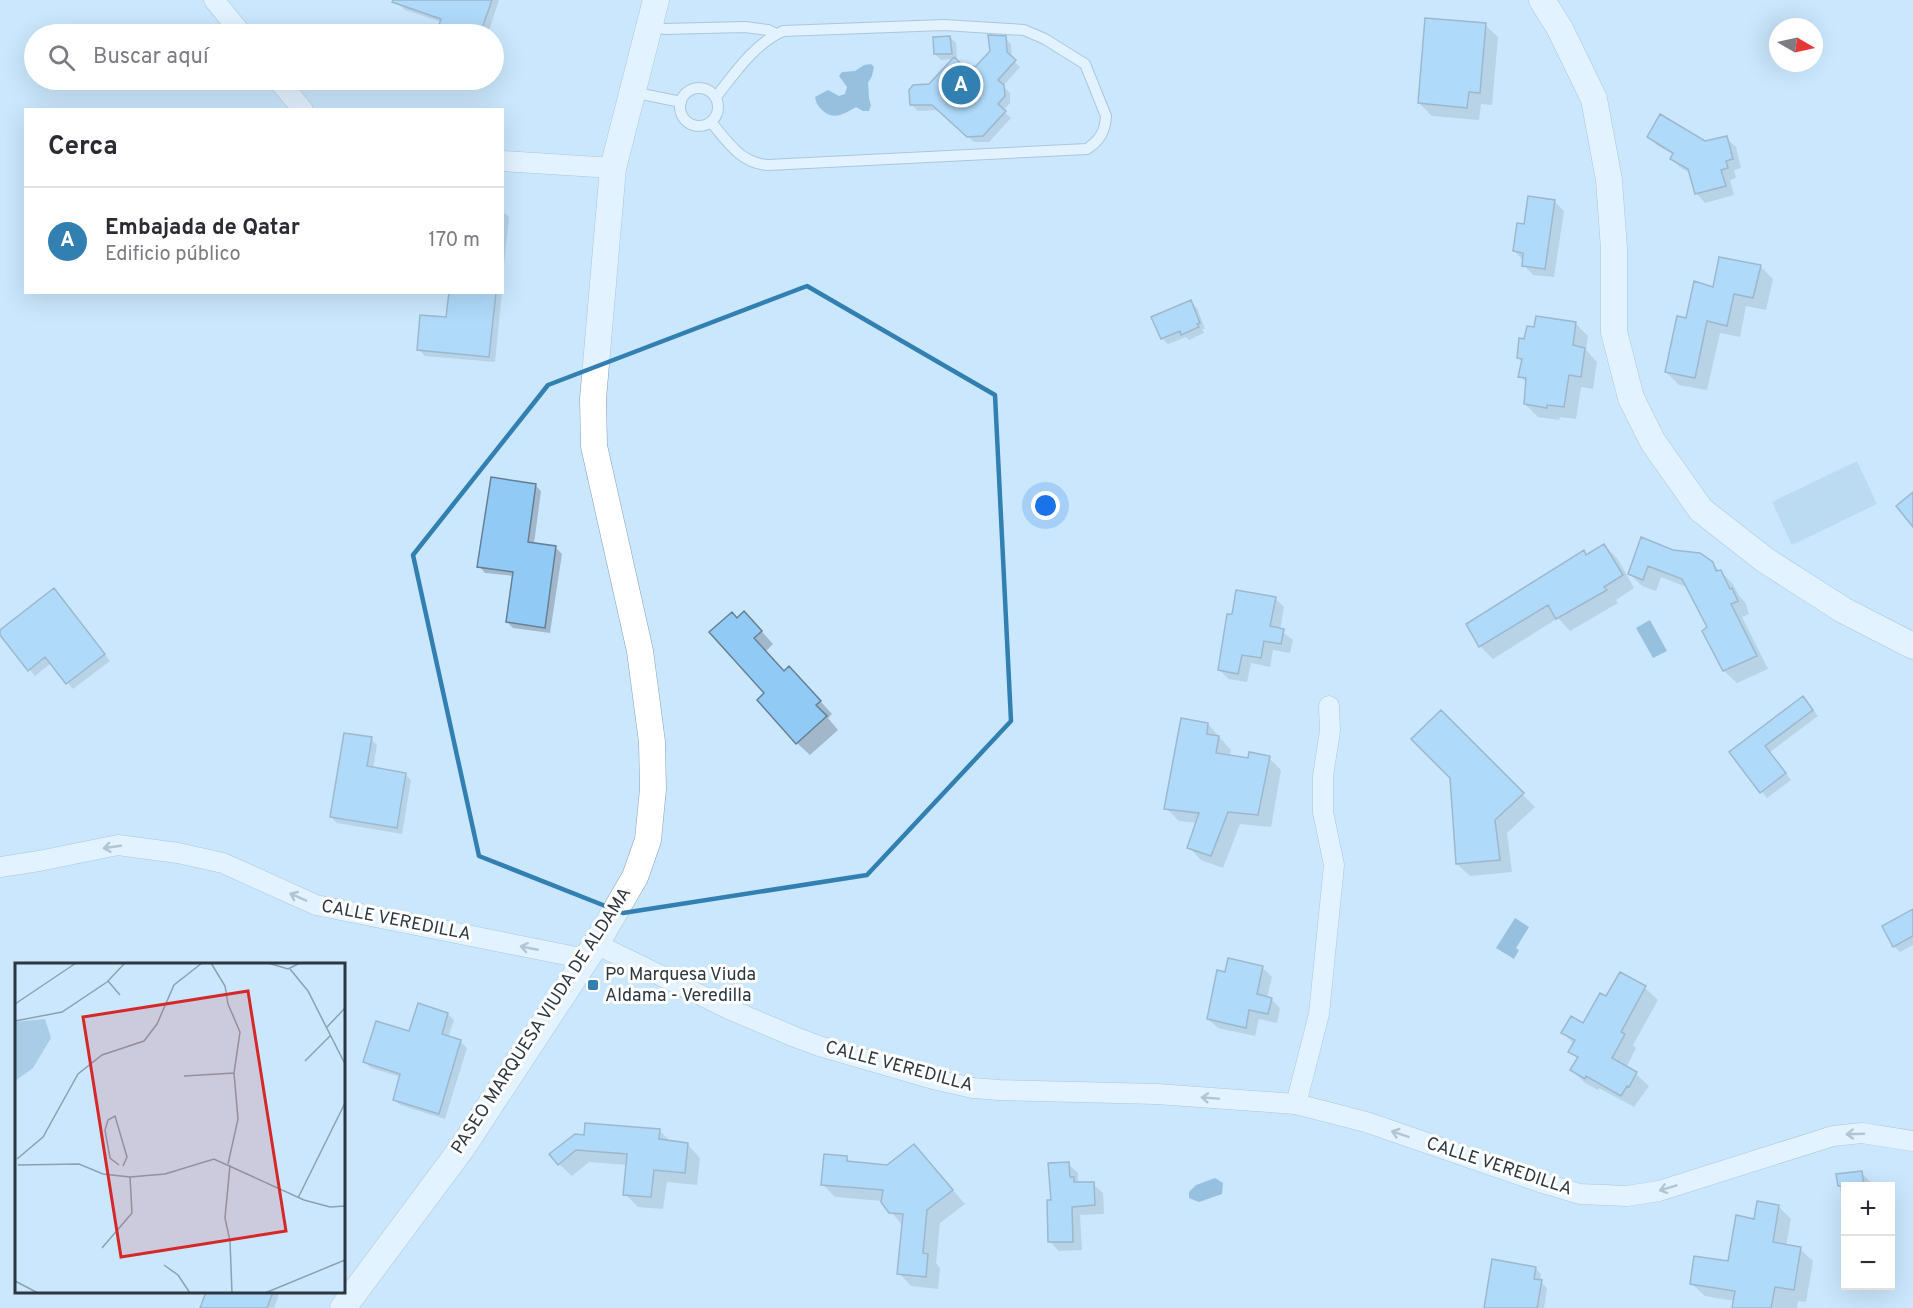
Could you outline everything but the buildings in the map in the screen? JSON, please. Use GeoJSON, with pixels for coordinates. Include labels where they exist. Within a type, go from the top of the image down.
{"type":"FeatureCollection","features":[{"type":"Feature","properties":{"kind":"street"},"geometry":{"type":"LineString","coordinates":[[214,0],[234,24]]}},
{"type":"Feature","properties":{"kind":"street"},"geometry":{"type":"LineString","coordinates":[[1542,0],[1560,29],[1594,99],[1609,180],[1614,249],[1614,332],[1631,398],[1653,442],[1701,510],[1765,560],[1843,610],[1913,646]]}},
{"type":"Feature","properties":{"kind":"street","name":"PASEO MARQUESA VIUDA DE ALDAMA"},"geometry":{"type":"LineString","coordinates":[[343,1308],[462,1148],[591,951],[634,877],[648,840],[654,789],[652,742],[640,651],[594,446],[593,399],[613,168],[653,11]]}},
{"type":"Feature","properties":{"kind":"street"},"geometry":{"type":"LineString","coordinates":[[286,90],[301,108]]}},
{"type":"Feature","properties":{"kind":"street"},"geometry":{"type":"LineString","coordinates":[[504,161],[613,168]]}},
{"type":"Feature","properties":{"kind":"street"},"geometry":{"type":"LineString","coordinates":[[1296,1104],[1319,1014],[1334,865],[1323,812],[1323,776],[1330,731],[1329,706]]}},
{"type":"Feature","properties":{"kind":"street","name":"CALLE VEREDILLA"},"geometry":{"type":"LineString","coordinates":[[0,867],[118,845],[178,853],[223,863],[316,905],[591,951],[819,1046],[955,1084],[999,1090],[1156,1094],[1296,1104],[1366,1122],[1580,1194],[1627,1196],[1659,1191],[1833,1136],[1862,1133],[1913,1141]]}},
{"type":"Feature","properties":{"kind":"lane"},"geometry":{"type":"LineString","coordinates":[[653,11],[664,29],[745,27],[768,30],[776,34]]}},
{"type":"Feature","properties":{"kind":"lane"},"geometry":{"type":"LineString","coordinates":[[711,122],[740,155],[758,165],[1087,149],[1096,143],[1106,125],[1106,116],[1085,64],[1045,39],[1024,30],[944,25],[783,31],[776,34],[747,58],[716,97],[718,111],[711,122],[704,126],[688,123],[681,110],[684,95],[697,88],[704,89],[716,97]]}},
{"type":"Feature","properties":{"kind":"lane"},"geometry":{"type":"LineString","coordinates":[[631,92],[681,102]]}},
{"type":"Feature","properties":{"kind":"highlighted area"},"geometry":{"type":"Polygon","coordinates":[[[807,286],[995,395],[1011,721],[867,875],[623,913],[479,856],[413,555],[548,385],[807,286]]]}},
{"type":"Feature","properties":{"kind":"shaded area"},"geometry":{"type":"Polygon","coordinates":[[[871,64],[874,67],[868,83],[871,105],[869,111],[856,107],[835,116],[819,107],[815,97],[828,90],[839,96],[845,94],[847,87],[839,76],[842,72],[855,71],[864,65],[871,64]]]}},
{"type":"Feature","properties":{"kind":"shaded area"},"geometry":{"type":"Polygon","coordinates":[[[1857,461],[1877,504],[1792,545],[1772,502],[1857,461]]]}},
{"type":"Feature","properties":{"kind":"shaded area"},"geometry":{"type":"Polygon","coordinates":[[[1650,620],[1667,651],[1653,658],[1636,628],[1650,620]]]}},
{"type":"Feature","properties":{"kind":"shaded area"},"geometry":{"type":"Polygon","coordinates":[[[1515,918],[1529,927],[1516,948],[1519,950],[1514,959],[1496,948],[1515,918]]]}},
{"type":"Feature","properties":{"kind":"shaded area"},"geometry":{"type":"Polygon","coordinates":[[[1215,1178],[1223,1183],[1222,1194],[1199,1202],[1189,1198],[1189,1192],[1196,1185],[1215,1178]]]}},
{"type":"Feature","properties":{"kind":"place","name":"Embajada de Qatar"},"geometry":{"type":"Point","coordinates":[961,85]}},
{"type":"Feature","properties":{"kind":"place","name":"Pº Marquesa Viuda Aldama - Veredilla"},"geometry":{"type":"Point","coordinates":[593,985]}}]}
